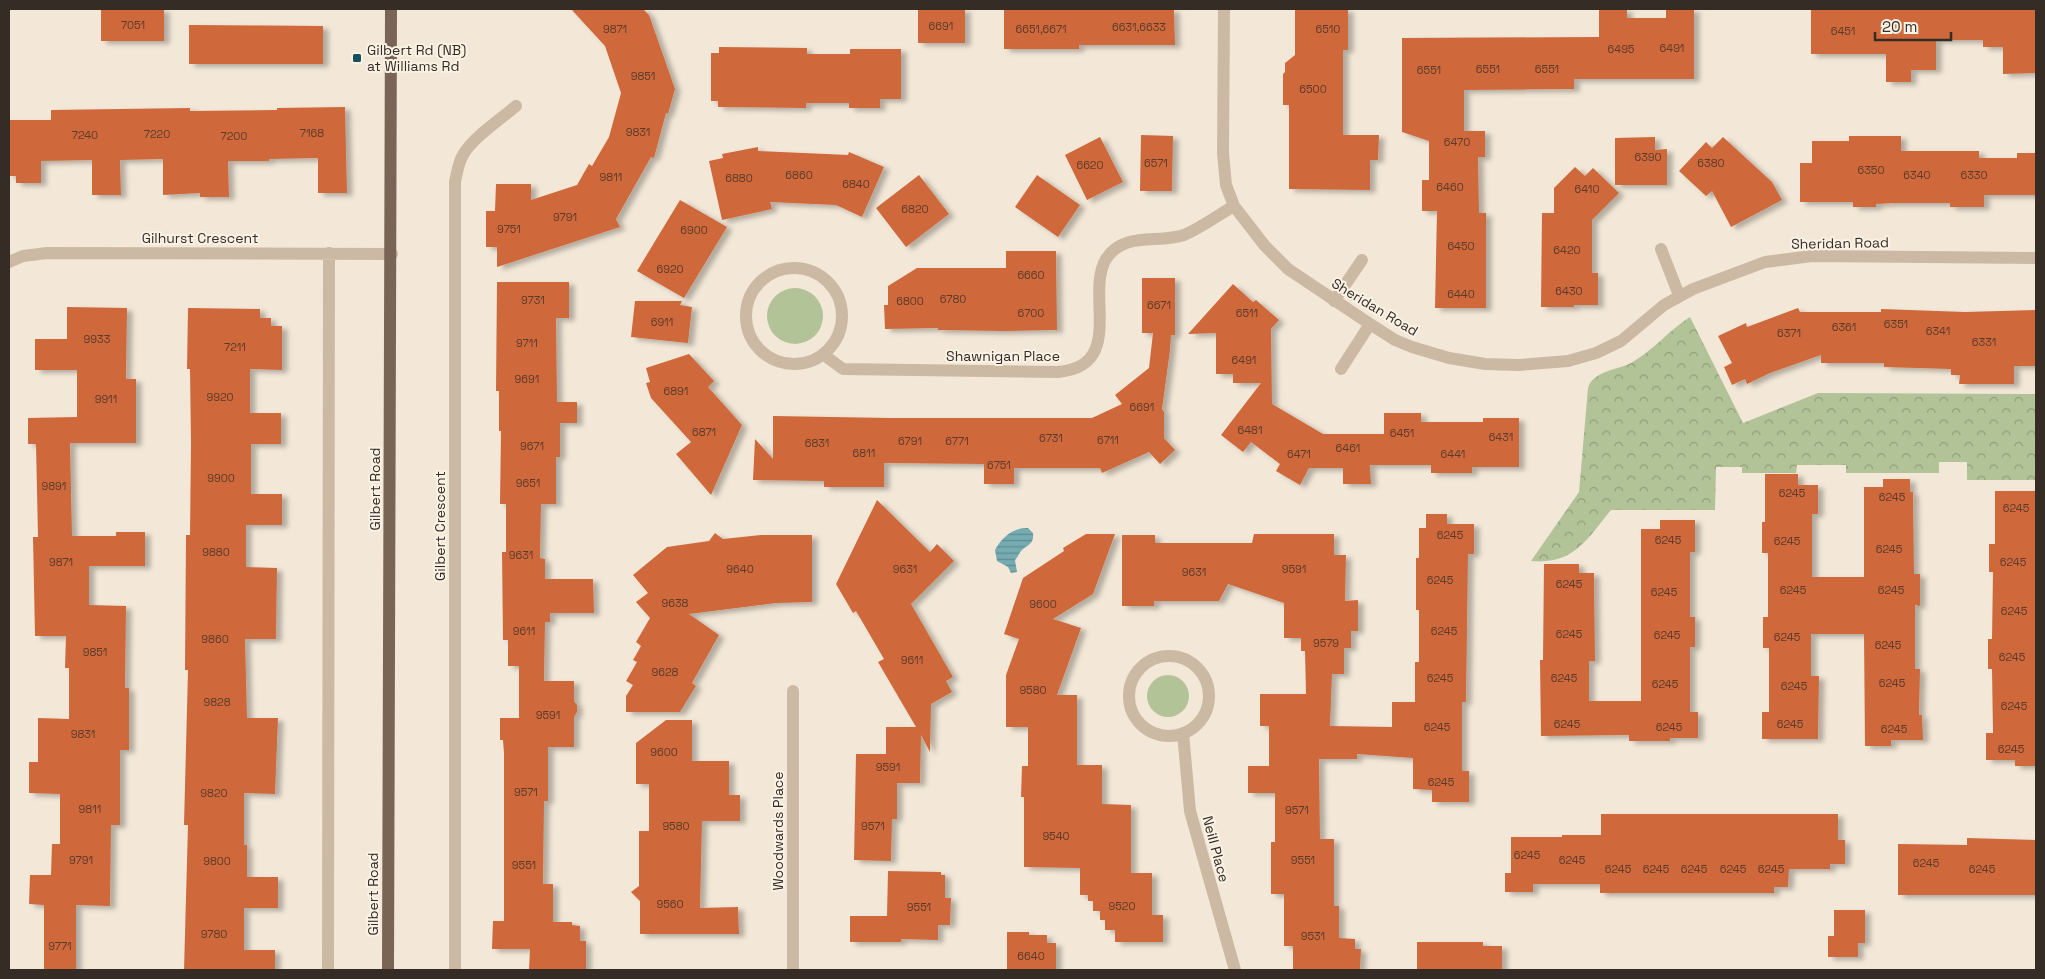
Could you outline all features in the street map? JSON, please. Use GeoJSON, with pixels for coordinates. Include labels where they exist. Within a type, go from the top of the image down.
{"type":"FeatureCollection","features":[{"type":"Feature","properties":{"kind":"main road","name":"Gilbert Road"},"geometry":{"type":"LineString","coordinates":[[388,970],[392,9]]}},
{"type":"Feature","properties":{"kind":"street","name":"Sheridan Road"},"geometry":{"type":"LineString","coordinates":[[1224,9],[1223,158],[1226,185],[1234,206],[1276,258],[1301,279],[1395,340],[1412,347],[1449,358],[1502,365],[1568,361],[1608,347],[1631,333],[1642,322],[1679,295],[1749,267],[1796,257],[2036,258]]}},
{"type":"Feature","properties":{"kind":"street","name":"Gilbert Crescent"},"geometry":{"type":"LineString","coordinates":[[455,970],[456,182],[463,154],[472,143],[516,106]]}},
{"type":"Feature","properties":{"kind":"street","name":"Shawnigan Place"},"geometry":{"type":"LineString","coordinates":[[824,355],[843,370],[1058,372],[1075,369],[1089,358],[1098,342],[1100,279],[1102,268],[1108,257],[1116,250],[1136,240],[1175,237],[1185,234],[1234,206]]}},
{"type":"Feature","properties":{"kind":"street"},"geometry":{"type":"LineString","coordinates":[[1661,249],[1679,295]]}},
{"type":"Feature","properties":{"kind":"street","name":"Gilhurst Crescent"},"geometry":{"type":"LineString","coordinates":[[9,262],[23,256],[47,253],[392,254]]}},
{"type":"Feature","properties":{"kind":"street"},"geometry":{"type":"LineString","coordinates":[[328,970],[329,253]]}},
{"type":"Feature","properties":{"kind":"street"},"geometry":{"type":"LineString","coordinates":[[1334,301],[1362,260]]}},
{"type":"Feature","properties":{"kind":"street"},"geometry":{"type":"LineString","coordinates":[[796,268],[819,275],[831,285],[839,298],[842,322],[835,344],[824,355],[809,362],[785,364],[763,354],[749,333],[746,310],[751,295],[761,282],[773,273],[796,268]]}},
{"type":"Feature","properties":{"kind":"street"},"geometry":{"type":"LineString","coordinates":[[1341,370],[1370,324]]}},
{"type":"Feature","properties":{"kind":"street"},"geometry":{"type":"LineString","coordinates":[[1174,657],[1186,661],[1197,668],[1207,685],[1206,711],[1199,722],[1183,733],[1164,735],[1152,732],[1136,719],[1130,707],[1129,694],[1135,676],[1143,666],[1155,659],[1174,657]]}},
{"type":"Feature","properties":{"kind":"street","name":"Woodwards Place"},"geometry":{"type":"LineString","coordinates":[[793,691],[793,970]]}},
{"type":"Feature","properties":{"kind":"street","name":"Neill Place"},"geometry":{"type":"LineString","coordinates":[[1183,733],[1189,804],[1235,970]]}},
{"type":"Feature","properties":{"kind":"green space"},"geometry":{"type":"Polygon","coordinates":[[[795,288],[806,290],[815,296],[821,305],[823,316],[821,327],[815,336],[806,342],[795,344],[784,342],[775,336],[769,327],[767,316],[769,305],[775,296],[784,290],[795,288]]]}},
{"type":"Feature","properties":{"kind":"green space"},"geometry":{"type":"Polygon","coordinates":[[[1690,317],[1743,423],[1818,393],[2036,394],[2036,480],[1967,480],[1967,462],[1939,462],[1939,473],[1846,473],[1846,465],[1797,465],[1796,473],[1742,473],[1742,467],[1716,467],[1715,510],[1611,510],[1586,540],[1569,554],[1558,559],[1531,561],[1579,492],[1588,388],[1591,382],[1600,374],[1631,363],[1639,358],[1690,317]]]}},
{"type":"Feature","properties":{"kind":"green space"},"geometry":{"type":"Polygon","coordinates":[[[1168,675],[1183,681],[1189,696],[1183,711],[1168,717],[1153,711],[1147,696],[1153,681],[1168,675]]]}},
{"type":"Feature","properties":{"kind":"water"},"geometry":{"type":"Polygon","coordinates":[[[1028,528],[1033,533],[1033,539],[1015,560],[1017,572],[1011,573],[1008,567],[997,561],[995,550],[1008,534],[1018,529],[1028,528]]]}},
{"type":"Feature","properties":{"kind":"building"},"geometry":{"type":"Polygon","coordinates":[[[101,9],[164,9],[164,41],[101,41],[101,9]]]}},
{"type":"Feature","properties":{"kind":"building"},"geometry":{"type":"Polygon","coordinates":[[[571,9],[643,9],[649,15],[675,89],[668,114],[666,113],[654,158],[651,157],[616,219],[620,227],[497,267],[497,247],[486,247],[486,211],[495,211],[496,184],[531,184],[531,200],[577,185],[589,164],[592,166],[609,137],[621,93],[605,46],[571,9]]]}},
{"type":"Feature","properties":{"kind":"building"},"geometry":{"type":"Polygon","coordinates":[[[918,9],[965,9],[965,43],[918,43],[918,9]]]}},
{"type":"Feature","properties":{"kind":"building"},"geometry":{"type":"Polygon","coordinates":[[[1004,9],[1174,9],[1175,45],[1079,45],[1079,49],[1004,49],[1004,9]]]}},
{"type":"Feature","properties":{"kind":"building"},"geometry":{"type":"Polygon","coordinates":[[[1295,9],[1348,9],[1348,50],[1343,50],[1343,135],[1379,135],[1378,160],[1370,160],[1370,190],[1289,189],[1289,105],[1283,105],[1283,74],[1285,72],[1285,63],[1295,55],[1295,9]]]}},
{"type":"Feature","properties":{"kind":"building"},"geometry":{"type":"Polygon","coordinates":[[[1599,9],[1627,9],[1627,18],[1666,18],[1666,9],[1694,9],[1694,79],[1574,79],[1574,89],[1464,90],[1464,131],[1485,131],[1485,157],[1478,157],[1479,213],[1486,213],[1486,308],[1435,308],[1437,211],[1422,211],[1422,180],[1429,180],[1429,141],[1402,132],[1402,38],[1599,37],[1599,9]]]}},
{"type":"Feature","properties":{"kind":"building"},"geometry":{"type":"Polygon","coordinates":[[[1811,9],[2036,9],[2036,73],[2003,74],[2003,47],[1983,47],[1983,40],[1936,40],[1936,70],[1911,70],[1911,82],[1886,82],[1886,54],[1811,54],[1811,9]]]}},
{"type":"Feature","properties":{"kind":"building"},"geometry":{"type":"Polygon","coordinates":[[[189,25],[323,26],[323,64],[189,64],[189,25]]]}},
{"type":"Feature","properties":{"kind":"building"},"geometry":{"type":"Polygon","coordinates":[[[719,47],[807,48],[807,54],[850,54],[850,49],[901,49],[901,99],[880,99],[880,108],[849,108],[849,103],[806,103],[806,108],[718,107],[718,101],[711,101],[711,53],[719,53],[719,47]]]}},
{"type":"Feature","properties":{"kind":"building"},"geometry":{"type":"Polygon","coordinates":[[[345,107],[347,193],[318,193],[318,158],[228,161],[229,197],[200,197],[200,193],[163,195],[163,159],[120,160],[121,195],[92,195],[92,160],[41,161],[41,183],[16,183],[16,176],[9,176],[9,120],[51,120],[51,110],[190,108],[190,111],[345,107]]]}},
{"type":"Feature","properties":{"kind":"building"},"geometry":{"type":"Polygon","coordinates":[[[1141,135],[1173,136],[1172,191],[1140,191],[1141,135]]]}},
{"type":"Feature","properties":{"kind":"building"},"geometry":{"type":"Polygon","coordinates":[[[1849,136],[1901,136],[1901,151],[1979,151],[1979,158],[2017,158],[2017,153],[2036,153],[2036,195],[1984,195],[1984,207],[1950,207],[1950,203],[1893,203],[1876,204],[1876,207],[1853,207],[1853,202],[1800,202],[1800,163],[1812,163],[1812,141],[1849,141],[1849,136]]]}},
{"type":"Feature","properties":{"kind":"building"},"geometry":{"type":"Polygon","coordinates":[[[1100,137],[1123,182],[1087,200],[1065,155],[1100,137]]]}},
{"type":"Feature","properties":{"kind":"building"},"geometry":{"type":"Polygon","coordinates":[[[1655,137],[1655,150],[1667,149],[1667,185],[1615,185],[1615,138],[1655,137]]]}},
{"type":"Feature","properties":{"kind":"building"},"geometry":{"type":"Polygon","coordinates":[[[1723,137],[1772,182],[1782,200],[1731,227],[1712,191],[1706,196],[1679,171],[1706,142],[1712,148],[1723,137]]]}},
{"type":"Feature","properties":{"kind":"building"},"geometry":{"type":"Polygon","coordinates":[[[758,147],[758,151],[848,155],[849,152],[884,167],[862,217],[836,205],[770,202],[772,209],[722,220],[709,161],[723,158],[722,154],[758,147]]]}},
{"type":"Feature","properties":{"kind":"building"},"geometry":{"type":"Polygon","coordinates":[[[1575,167],[1585,176],[1593,168],[1619,193],[1592,220],[1592,273],[1598,273],[1598,305],[1541,307],[1542,213],[1554,213],[1554,188],[1575,167]]]}},
{"type":"Feature","properties":{"kind":"building"},"geometry":{"type":"Polygon","coordinates":[[[919,175],[949,214],[906,247],[876,208],[919,175]]]}},
{"type":"Feature","properties":{"kind":"building"},"geometry":{"type":"Polygon","coordinates":[[[1037,175],[1080,205],[1058,237],[1015,207],[1037,175]]]}},
{"type":"Feature","properties":{"kind":"building"},"geometry":{"type":"Polygon","coordinates":[[[680,200],[727,227],[684,298],[637,271],[680,200]]]}},
{"type":"Feature","properties":{"kind":"building"},"geometry":{"type":"Polygon","coordinates":[[[1006,251],[1056,251],[1057,330],[885,329],[884,305],[888,305],[888,286],[917,268],[1006,268],[1006,251]]]}},
{"type":"Feature","properties":{"kind":"building"},"geometry":{"type":"Polygon","coordinates":[[[1142,278],[1175,278],[1175,335],[1171,335],[1162,409],[1164,412],[1164,438],[1175,450],[1160,464],[1149,452],[1102,473],[1100,468],[1014,468],[1014,484],[984,484],[984,464],[884,463],[884,487],[824,487],[824,481],[753,480],[755,439],[773,459],[773,416],[1092,418],[1122,404],[1115,395],[1149,368],[1153,333],[1142,333],[1142,278]]]}},
{"type":"Feature","properties":{"kind":"building"},"geometry":{"type":"Polygon","coordinates":[[[497,282],[569,282],[569,318],[556,318],[557,402],[577,402],[577,423],[560,423],[560,457],[556,457],[556,504],[541,504],[540,558],[545,559],[545,579],[593,579],[594,613],[550,613],[550,622],[545,622],[544,681],[574,681],[574,701],[577,705],[577,712],[574,717],[574,747],[548,747],[548,801],[544,801],[543,884],[553,884],[553,922],[572,922],[572,925],[580,926],[580,941],[586,941],[586,970],[529,970],[530,949],[492,949],[493,921],[504,921],[504,753],[503,740],[500,740],[500,718],[519,718],[519,666],[508,666],[508,640],[503,640],[502,552],[506,552],[506,504],[500,504],[501,431],[499,431],[499,391],[496,391],[497,282]]]}},
{"type":"Feature","properties":{"kind":"building"},"geometry":{"type":"Polygon","coordinates":[[[1233,284],[1253,302],[1256,300],[1279,320],[1271,329],[1272,404],[1323,434],[1384,434],[1384,413],[1421,413],[1421,422],[1483,422],[1483,418],[1519,418],[1519,467],[1472,467],[1472,473],[1431,473],[1431,465],[1370,465],[1371,484],[1343,484],[1343,468],[1309,468],[1300,485],[1276,471],[1280,464],[1251,442],[1243,452],[1221,435],[1261,383],[1233,383],[1233,374],[1216,374],[1216,333],[1188,334],[1233,284]]]}},
{"type":"Feature","properties":{"kind":"building"},"geometry":{"type":"Polygon","coordinates":[[[635,301],[682,301],[680,305],[692,307],[688,343],[631,337],[635,301]]]}},
{"type":"Feature","properties":{"kind":"building"},"geometry":{"type":"Polygon","coordinates":[[[67,307],[127,308],[126,379],[136,379],[136,443],[70,443],[72,536],[116,536],[116,532],[145,532],[145,566],[89,566],[89,605],[126,606],[125,688],[129,688],[129,750],[120,750],[120,825],[111,825],[110,906],[76,905],[76,970],[44,970],[44,905],[29,904],[30,875],[51,875],[52,844],[60,844],[60,794],[29,793],[29,762],[38,762],[38,718],[69,719],[69,668],[65,668],[66,636],[35,636],[33,537],[38,537],[36,444],[28,444],[28,418],[77,417],[77,370],[35,370],[35,339],[67,339],[67,307]]]}},
{"type":"Feature","properties":{"kind":"building"},"geometry":{"type":"Polygon","coordinates":[[[188,308],[260,309],[260,318],[271,318],[271,326],[282,326],[282,370],[250,369],[250,413],[281,413],[281,444],[251,444],[251,494],[282,494],[282,525],[246,525],[246,567],[277,568],[276,639],[245,639],[247,718],[278,718],[275,794],[244,793],[244,845],[247,845],[247,877],[278,877],[278,908],[244,908],[244,950],[275,950],[275,970],[184,970],[188,825],[184,825],[188,670],[185,670],[186,535],[190,535],[191,443],[190,369],[187,369],[188,308]]]}},
{"type":"Feature","properties":{"kind":"building"},"geometry":{"type":"Polygon","coordinates":[[[1798,308],[1800,312],[1881,312],[1881,309],[1965,312],[2036,310],[2036,366],[2014,366],[2014,384],[1959,384],[1960,375],[1951,375],[1951,369],[1884,367],[1884,363],[1821,363],[1821,355],[1770,373],[1747,384],[1745,379],[1732,385],[1724,367],[1732,363],[1718,336],[1746,323],[1747,327],[1798,308]]]}},
{"type":"Feature","properties":{"kind":"building"},"geometry":{"type":"Polygon","coordinates":[[[689,354],[714,381],[708,387],[742,425],[711,495],[676,454],[691,442],[651,398],[646,383],[650,382],[646,368],[689,354]]]}},
{"type":"Feature","properties":{"kind":"building"},"geometry":{"type":"Polygon","coordinates":[[[1765,474],[1798,474],[1798,485],[1818,485],[1818,514],[1812,514],[1812,577],[1864,577],[1864,487],[1883,487],[1883,479],[1910,479],[1910,492],[1913,492],[1914,574],[1920,574],[1920,606],[1915,605],[1915,669],[1920,669],[1919,715],[1922,715],[1923,740],[1891,740],[1891,746],[1865,746],[1864,634],[1811,634],[1811,676],[1819,676],[1818,739],[1762,739],[1762,712],[1769,712],[1769,648],[1763,648],[1763,617],[1768,617],[1768,553],[1762,553],[1762,522],[1765,522],[1765,474]]]}},
{"type":"Feature","properties":{"kind":"building"},"geometry":{"type":"Polygon","coordinates":[[[1995,491],[2036,491],[2036,766],[2015,766],[2015,760],[1986,760],[1986,733],[1993,733],[1992,669],[1988,669],[1988,639],[1992,639],[1993,572],[1989,572],[1989,544],[1995,544],[1995,491]]]}},
{"type":"Feature","properties":{"kind":"building"},"geometry":{"type":"Polygon","coordinates":[[[877,500],[930,552],[937,544],[954,561],[911,604],[953,677],[946,681],[952,692],[931,704],[930,752],[921,735],[920,783],[897,783],[897,819],[892,819],[891,861],[854,860],[856,754],[886,754],[886,727],[916,727],[878,662],[884,659],[856,611],[853,613],[836,584],[877,500]]]}},
{"type":"Feature","properties":{"kind":"building"},"geometry":{"type":"Polygon","coordinates":[[[1426,514],[1447,514],[1447,524],[1474,524],[1474,554],[1468,554],[1466,702],[1462,702],[1462,771],[1469,771],[1469,802],[1432,802],[1432,790],[1413,789],[1413,758],[1357,754],[1357,759],[1319,759],[1320,839],[1334,839],[1334,906],[1339,906],[1339,938],[1355,939],[1355,949],[1361,949],[1360,970],[1293,970],[1293,946],[1284,946],[1284,894],[1271,894],[1271,842],[1275,842],[1275,793],[1248,793],[1248,766],[1269,766],[1269,726],[1260,726],[1260,694],[1306,694],[1305,651],[1301,651],[1301,638],[1284,638],[1284,603],[1228,584],[1219,601],[1154,601],[1154,606],[1122,606],[1122,535],[1155,535],[1155,543],[1252,543],[1254,534],[1334,534],[1334,555],[1346,555],[1345,601],[1358,600],[1358,631],[1351,631],[1351,648],[1344,648],[1344,674],[1332,674],[1330,726],[1392,727],[1392,702],[1415,702],[1415,662],[1419,662],[1416,558],[1419,558],[1419,528],[1426,528],[1426,514]]]}},
{"type":"Feature","properties":{"kind":"building"},"geometry":{"type":"Polygon","coordinates":[[[1660,520],[1695,520],[1695,552],[1690,552],[1690,617],[1695,617],[1695,647],[1690,647],[1690,712],[1698,712],[1698,738],[1670,738],[1670,741],[1629,741],[1629,735],[1541,736],[1540,660],[1543,660],[1544,564],[1579,564],[1579,573],[1594,573],[1595,661],[1589,661],[1589,701],[1641,701],[1641,529],[1660,529],[1660,520]]]}},
{"type":"Feature","properties":{"kind":"building"},"geometry":{"type":"Polygon","coordinates":[[[715,533],[723,539],[761,535],[812,535],[812,602],[776,603],[689,614],[719,635],[692,683],[696,686],[680,712],[626,712],[626,696],[633,685],[626,681],[637,662],[633,660],[641,646],[636,642],[650,618],[636,602],[648,593],[633,575],[667,547],[709,541],[715,533]]]}},
{"type":"Feature","properties":{"kind":"building"},"geometry":{"type":"Polygon","coordinates":[[[1086,534],[1115,534],[1093,594],[1053,619],[1081,628],[1057,695],[1077,695],[1077,765],[1102,765],[1102,804],[1131,805],[1131,873],[1152,873],[1152,915],[1163,915],[1163,942],[1115,942],[1115,930],[1105,930],[1105,920],[1100,920],[1100,911],[1093,911],[1093,901],[1088,901],[1088,895],[1080,895],[1080,868],[1024,867],[1024,797],[1021,797],[1022,766],[1028,766],[1028,727],[1006,727],[1006,675],[1019,639],[1004,634],[1023,578],[1064,551],[1063,548],[1086,534]]]}},
{"type":"Feature","properties":{"kind":"building"},"geometry":{"type":"Polygon","coordinates":[[[666,720],[692,720],[692,761],[729,761],[729,795],[740,795],[740,821],[702,821],[700,908],[738,907],[739,934],[640,934],[640,901],[631,892],[639,886],[639,831],[649,831],[649,784],[636,784],[636,743],[666,720]]]}},
{"type":"Feature","properties":{"kind":"building"},"geometry":{"type":"Polygon","coordinates":[[[1601,814],[1838,814],[1838,840],[1845,840],[1845,864],[1830,864],[1830,869],[1789,869],[1788,887],[1774,887],[1774,893],[1600,893],[1600,884],[1533,884],[1533,892],[1505,892],[1505,873],[1511,873],[1511,837],[1601,835],[1601,814]]]}},
{"type":"Feature","properties":{"kind":"building"},"geometry":{"type":"Polygon","coordinates":[[[1967,838],[2036,840],[2036,895],[1898,895],[1898,844],[1967,845],[1967,838]]]}},
{"type":"Feature","properties":{"kind":"building"},"geometry":{"type":"Polygon","coordinates":[[[888,871],[941,872],[941,875],[945,875],[945,898],[951,898],[950,925],[938,925],[938,940],[901,939],[901,942],[850,942],[850,916],[887,916],[888,871]]]}},
{"type":"Feature","properties":{"kind":"building"},"geometry":{"type":"Polygon","coordinates":[[[1834,910],[1865,910],[1865,943],[1858,943],[1858,957],[1828,957],[1828,936],[1834,936],[1834,910]]]}},
{"type":"Feature","properties":{"kind":"building"},"geometry":{"type":"Polygon","coordinates":[[[1007,932],[1029,932],[1029,935],[1047,935],[1047,943],[1056,943],[1056,970],[1007,970],[1007,932]]]}},
{"type":"Feature","properties":{"kind":"building"},"geometry":{"type":"Polygon","coordinates":[[[1417,942],[1483,942],[1483,946],[1502,946],[1502,970],[1417,970],[1417,942]]]}},
{"type":"Feature","properties":{"kind":"place","name":"Gilbert Rd (NB) at Williams Rd"},"geometry":{"type":"Point","coordinates":[357,58]}}]}
